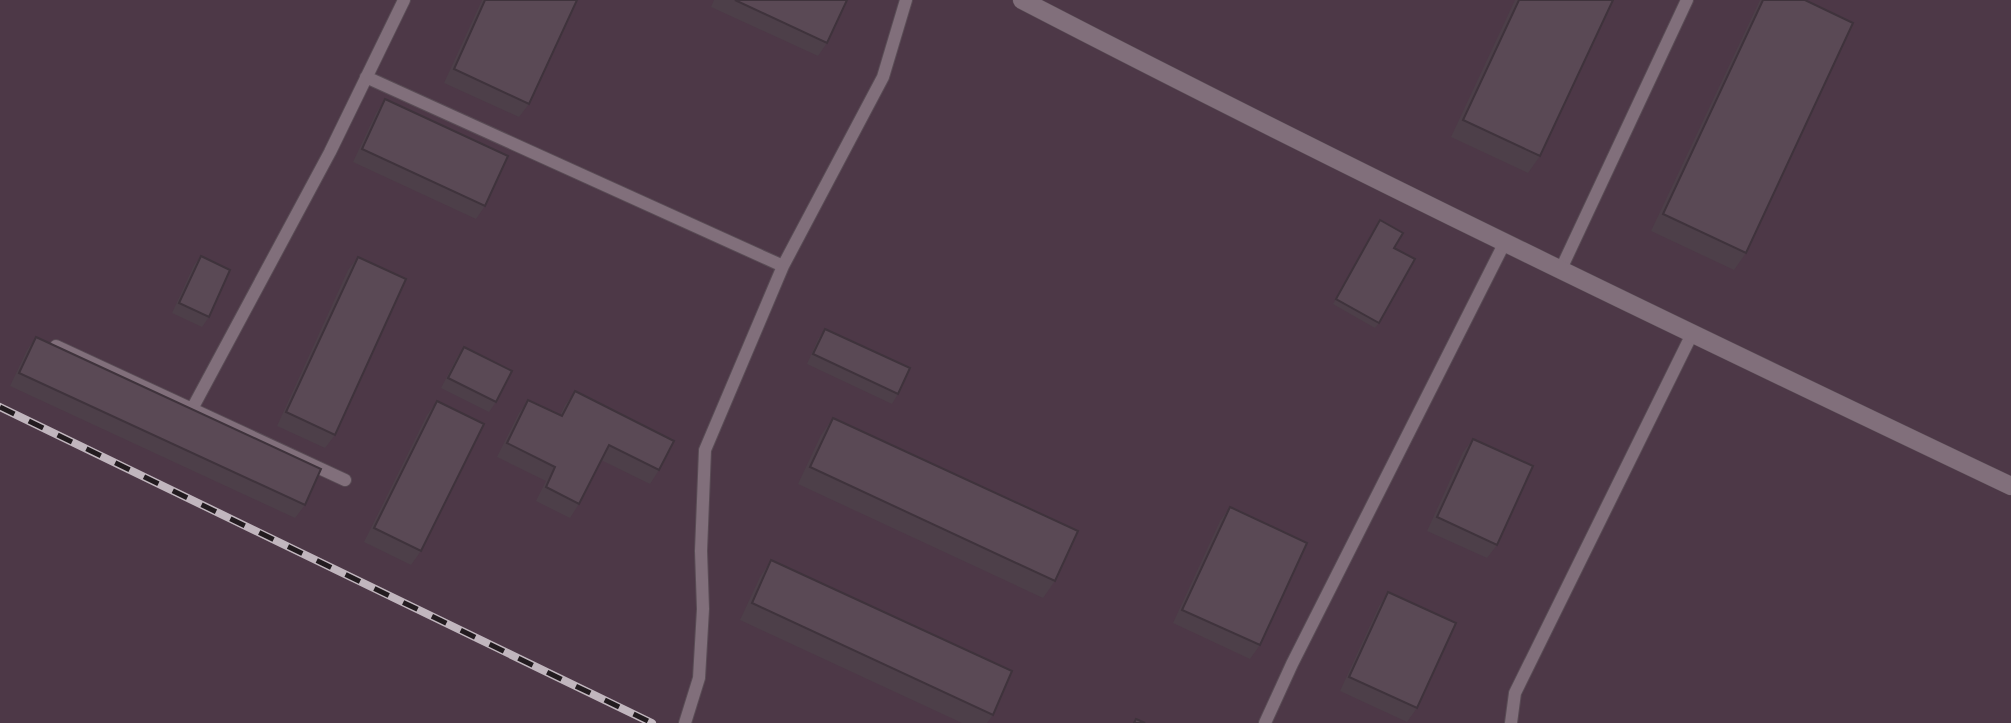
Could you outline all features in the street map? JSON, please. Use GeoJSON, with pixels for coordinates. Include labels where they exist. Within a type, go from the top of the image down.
{"type":"FeatureCollection","features":[{"type":"Feature","properties":{"kind":"street"},"geometry":{"type":"LineString","coordinates":[[1022,0],[1153,68],[1692,334],[2011,486]]}},
{"type":"Feature","properties":{"kind":"lane"},"geometry":{"type":"LineString","coordinates":[[192,409],[330,152],[404,0]]}},
{"type":"Feature","properties":{"kind":"lane"},"geometry":{"type":"LineString","coordinates":[[685,723],[699,678],[703,609],[701,551],[705,450],[783,266],[883,77],[906,0]]}},
{"type":"Feature","properties":{"kind":"lane"},"geometry":{"type":"LineString","coordinates":[[1561,269],[1687,0]]}},
{"type":"Feature","properties":{"kind":"lane"},"geometry":{"type":"LineString","coordinates":[[366,77],[783,266]]}},
{"type":"Feature","properties":{"kind":"lane"},"geometry":{"type":"LineString","coordinates":[[1265,723],[1292,664],[1505,242]]}},
{"type":"Feature","properties":{"kind":"lane"},"geometry":{"type":"LineString","coordinates":[[1511,723],[1515,693],[1692,334]]}},
{"type":"Feature","properties":{"kind":"lane"},"geometry":{"type":"LineString","coordinates":[[57,346],[345,480]]}},
{"type":"Feature","properties":{"kind":"shaded area"},"geometry":{"type":"Polygon","coordinates":[[[0,0],[2011,0],[2011,723],[0,723],[0,0]]]}},
{"type":"Feature","properties":{"kind":"building"},"geometry":{"type":"Polygon","coordinates":[[[485,0],[577,0],[529,104],[454,69],[485,0]]]}},
{"type":"Feature","properties":{"kind":"building"},"geometry":{"type":"Polygon","coordinates":[[[735,0],[847,0],[827,43],[735,0]]]}},
{"type":"Feature","properties":{"kind":"building"},"geometry":{"type":"Polygon","coordinates":[[[1519,0],[1613,0],[1540,156],[1463,120],[1519,0]]]}},
{"type":"Feature","properties":{"kind":"building"},"geometry":{"type":"Polygon","coordinates":[[[1763,0],[1805,0],[1853,23],[1746,253],[1663,214],[1763,0]]]}},
{"type":"Feature","properties":{"kind":"building"},"geometry":{"type":"Polygon","coordinates":[[[385,99],[508,156],[485,206],[362,149],[385,99]]]}},
{"type":"Feature","properties":{"kind":"building"},"geometry":{"type":"Polygon","coordinates":[[[1380,220],[1403,233],[1394,248],[1415,259],[1379,323],[1336,299],[1380,220]]]}},
{"type":"Feature","properties":{"kind":"building"},"geometry":{"type":"Polygon","coordinates":[[[201,256],[230,270],[209,317],[179,303],[201,256]]]}},
{"type":"Feature","properties":{"kind":"building"},"geometry":{"type":"Polygon","coordinates":[[[358,257],[406,279],[335,435],[286,412],[358,257]]]}},
{"type":"Feature","properties":{"kind":"building"},"geometry":{"type":"Polygon","coordinates":[[[825,329],[910,368],[898,394],[813,354],[825,329]]]}},
{"type":"Feature","properties":{"kind":"building"},"geometry":{"type":"Polygon","coordinates":[[[36,337],[321,469],[305,505],[19,373],[36,337]]]}},
{"type":"Feature","properties":{"kind":"building"},"geometry":{"type":"Polygon","coordinates":[[[464,347],[512,371],[496,402],[448,378],[464,347]]]}},
{"type":"Feature","properties":{"kind":"building"},"geometry":{"type":"Polygon","coordinates":[[[575,391],[674,441],[659,470],[609,445],[579,504],[546,487],[555,467],[507,443],[528,400],[562,416],[575,391]]]}},
{"type":"Feature","properties":{"kind":"building"},"geometry":{"type":"Polygon","coordinates":[[[437,401],[484,424],[421,551],[374,528],[437,401]]]}},
{"type":"Feature","properties":{"kind":"building"},"geometry":{"type":"Polygon","coordinates":[[[833,418],[1078,531],[1055,581],[810,467],[833,418]]]}},
{"type":"Feature","properties":{"kind":"building"},"geometry":{"type":"Polygon","coordinates":[[[1473,439],[1533,466],[1497,545],[1437,517],[1473,439]]]}},
{"type":"Feature","properties":{"kind":"building"},"geometry":{"type":"Polygon","coordinates":[[[1230,507],[1307,543],[1260,645],[1182,610],[1230,507]]]}},
{"type":"Feature","properties":{"kind":"building"},"geometry":{"type":"Polygon","coordinates":[[[771,560],[1012,671],[993,715],[752,603],[771,560]]]}},
{"type":"Feature","properties":{"kind":"building"},"geometry":{"type":"Polygon","coordinates":[[[1388,592],[1456,623],[1417,708],[1349,677],[1388,592]]]}},
{"type":"Feature","properties":{"kind":"railway"},"geometry":{"type":"LineString","coordinates":[[0,407],[652,723]]}}]}
